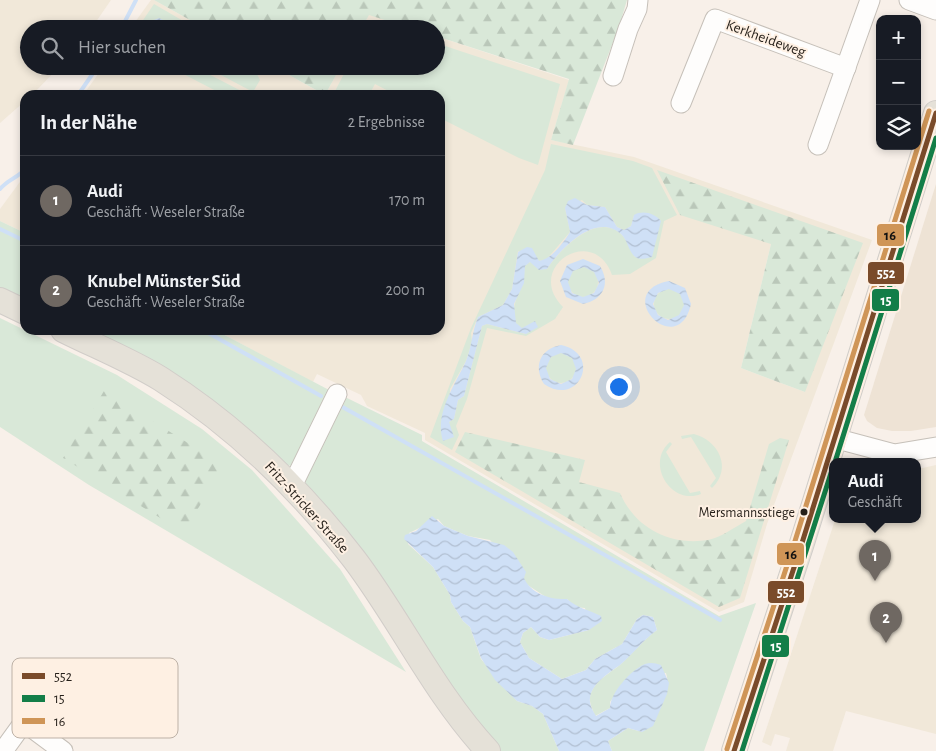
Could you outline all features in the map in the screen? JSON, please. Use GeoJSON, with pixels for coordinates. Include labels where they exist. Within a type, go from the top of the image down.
{"type":"FeatureCollection","features":[{"type":"Feature","properties":{"kind":"main road"},"geometry":{"type":"LineString","coordinates":[[734,751],[802,543],[936,113]]}},
{"type":"Feature","properties":{"kind":"main road"},"geometry":{"type":"LineString","coordinates":[[0,300],[20,310]]}},
{"type":"Feature","properties":{"kind":"main road","name":"Fritz-Stricker-Straße"},"geometry":{"type":"LineString","coordinates":[[73,335],[123,359],[167,384],[212,414],[262,456],[292,486],[354,559],[440,692],[488,751]]}},
{"type":"Feature","properties":{"kind":"street"},"geometry":{"type":"LineString","coordinates":[[613,76],[637,9],[638,0]]}},
{"type":"Feature","properties":{"kind":"street"},"geometry":{"type":"LineString","coordinates":[[818,145],[870,0]]}},
{"type":"Feature","properties":{"kind":"street"},"geometry":{"type":"LineString","coordinates":[[909,0],[936,10]]}},
{"type":"Feature","properties":{"kind":"street","name":"Kerkheideweg"},"geometry":{"type":"LineString","coordinates":[[681,104],[715,19],[846,68]]}},
{"type":"Feature","properties":{"kind":"street"},"geometry":{"type":"LineString","coordinates":[[292,486],[337,394]]}},
{"type":"Feature","properties":{"kind":"street"},"geometry":{"type":"LineString","coordinates":[[834,438],[894,454],[936,447]]}},
{"type":"Feature","properties":{"kind":"street"},"geometry":{"type":"LineString","coordinates":[[3,751],[12,738]]}},
{"type":"Feature","properties":{"kind":"street"},"geometry":{"type":"LineString","coordinates":[[46,738],[63,751]]}},
{"type":"Feature","properties":{"kind":"shaded area"},"geometry":{"type":"Polygon","coordinates":[[[0,0],[111,0],[97,20],[20,20],[20,75],[51,75],[37,90],[20,90],[20,105],[0,123],[0,0]]]}},
{"type":"Feature","properties":{"kind":"shaded area"},"geometry":{"type":"Polygon","coordinates":[[[151,0],[154,0],[190,20],[137,20],[151,0]]]}},
{"type":"Feature","properties":{"kind":"shaded area"},"geometry":{"type":"Polygon","coordinates":[[[369,14],[387,20],[366,20],[369,14]]]}},
{"type":"Feature","properties":{"kind":"shaded area"},"geometry":{"type":"Polygon","coordinates":[[[445,39],[569,80],[551,140],[634,157],[872,240],[767,524],[744,602],[719,612],[425,440],[425,433],[367,406],[361,395],[317,374],[313,382],[224,335],[445,335],[445,90],[328,90],[336,75],[445,75],[445,39]],[[771,244],[741,368],[805,392],[771,244]]]}},
{"type":"Feature","properties":{"kind":"shaded area"},"geometry":{"type":"Polygon","coordinates":[[[97,75],[289,75],[316,90],[87,90],[97,75]]]}},
{"type":"Feature","properties":{"kind":"shaded area"},"geometry":{"type":"Polygon","coordinates":[[[20,182],[20,231],[0,221],[0,209],[20,182]]]}},
{"type":"Feature","properties":{"kind":"shaded area"},"geometry":{"type":"Polygon","coordinates":[[[936,184],[936,427],[911,431],[892,431],[877,428],[867,421],[864,415],[936,184]]]}},
{"type":"Feature","properties":{"kind":"shaded area"},"geometry":{"type":"Polygon","coordinates":[[[936,465],[936,734],[846,711],[833,751],[786,751],[790,738],[775,734],[771,746],[762,742],[834,523],[921,523],[921,468],[936,465]]]}},
{"type":"Feature","properties":{"kind":"green space"},"geometry":{"type":"Polygon","coordinates":[[[154,0],[627,0],[619,27],[573,145],[551,140],[569,79],[445,39],[445,20],[385,20],[369,15],[366,20],[190,20],[154,0]]]}},
{"type":"Feature","properties":{"kind":"green space"},"geometry":{"type":"Polygon","coordinates":[[[154,4],[182,20],[143,20],[154,4]]]}},
{"type":"Feature","properties":{"kind":"green space"},"geometry":{"type":"Polygon","coordinates":[[[445,46],[560,84],[538,165],[519,158],[445,121],[445,90],[386,90],[375,84],[372,90],[336,90],[343,75],[445,75],[445,46]]]}},
{"type":"Feature","properties":{"kind":"green space"},"geometry":{"type":"Polygon","coordinates":[[[185,75],[210,75],[239,90],[214,90],[185,75]]]}},
{"type":"Feature","properties":{"kind":"green space"},"geometry":{"type":"Polygon","coordinates":[[[221,75],[258,75],[260,80],[254,90],[249,90],[221,75]]]}},
{"type":"Feature","properties":{"kind":"green space"},"geometry":{"type":"Polygon","coordinates":[[[289,75],[336,75],[328,90],[316,90],[289,75]]]}},
{"type":"Feature","properties":{"kind":"green space"},"geometry":{"type":"Polygon","coordinates":[[[551,144],[633,161],[652,168],[677,215],[664,221],[656,258],[630,274],[612,275],[603,260],[591,252],[578,252],[566,256],[556,266],[551,278],[553,292],[563,307],[555,319],[526,336],[487,328],[467,399],[456,426],[459,435],[452,450],[430,437],[471,328],[545,170],[551,144]],[[582,200],[565,208],[570,232],[546,260],[539,261],[518,251],[512,289],[503,305],[478,317],[471,333],[472,342],[466,361],[450,389],[449,422],[454,419],[458,400],[464,396],[482,326],[487,324],[526,334],[516,324],[514,315],[514,308],[523,281],[524,266],[530,262],[547,269],[570,243],[592,229],[603,227],[613,229],[623,236],[635,257],[634,215],[631,226],[624,230],[617,227],[605,207],[587,205],[582,200]]]}},
{"type":"Feature","properties":{"kind":"green space"},"geometry":{"type":"Polygon","coordinates":[[[657,170],[863,243],[805,392],[741,368],[771,244],[680,215],[657,170]]]}},
{"type":"Feature","properties":{"kind":"green space"},"geometry":{"type":"Polygon","coordinates":[[[0,221],[20,231],[20,302],[0,292],[0,221]]]}},
{"type":"Feature","properties":{"kind":"green space"},"geometry":{"type":"Polygon","coordinates":[[[583,267],[594,271],[598,282],[594,293],[583,297],[572,293],[568,282],[572,271],[583,267]]]}},
{"type":"Feature","properties":{"kind":"green space"},"geometry":{"type":"Polygon","coordinates":[[[669,289],[680,293],[684,304],[680,315],[669,319],[658,315],[654,304],[658,293],[669,289]]]}},
{"type":"Feature","properties":{"kind":"green space"},"geometry":{"type":"Polygon","coordinates":[[[0,318],[20,328],[20,335],[35,335],[117,375],[202,429],[252,470],[340,569],[406,672],[89,485],[0,427],[0,318]]]}},
{"type":"Feature","properties":{"kind":"green space"},"geometry":{"type":"Polygon","coordinates":[[[83,335],[225,335],[331,391],[292,466],[276,463],[83,335]]]}},
{"type":"Feature","properties":{"kind":"green space"},"geometry":{"type":"Polygon","coordinates":[[[561,353],[572,357],[576,368],[572,379],[561,383],[550,379],[546,368],[550,357],[561,353]]]}},
{"type":"Feature","properties":{"kind":"green space"},"geometry":{"type":"Polygon","coordinates":[[[104,391],[225,466],[183,532],[63,458],[104,391]]]}},
{"type":"Feature","properties":{"kind":"green space"},"geometry":{"type":"Polygon","coordinates":[[[343,396],[422,435],[422,441],[719,616],[756,603],[704,751],[612,751],[608,741],[628,728],[642,732],[657,711],[667,689],[666,673],[628,678],[610,702],[610,708],[595,716],[592,709],[590,697],[595,686],[657,630],[653,617],[643,615],[637,619],[622,644],[595,659],[586,670],[562,679],[529,658],[520,642],[523,633],[531,627],[540,637],[549,640],[589,630],[585,608],[575,607],[567,599],[549,599],[526,584],[490,540],[468,536],[444,526],[438,519],[409,533],[408,544],[433,567],[450,595],[451,602],[463,621],[470,627],[481,659],[517,701],[532,706],[543,714],[559,751],[497,751],[306,490],[305,479],[343,396]]]}},
{"type":"Feature","properties":{"kind":"green space"},"geometry":{"type":"Polygon","coordinates":[[[465,432],[585,460],[579,482],[620,493],[635,516],[655,532],[680,540],[694,541],[717,537],[746,521],[769,444],[780,438],[789,440],[740,598],[719,607],[455,452],[465,432]]]}},
{"type":"Feature","properties":{"kind":"green space"},"geometry":{"type":"Polygon","coordinates":[[[694,434],[710,442],[720,456],[721,472],[712,488],[710,486],[716,478],[691,437],[682,439],[681,436],[694,434]]]}},
{"type":"Feature","properties":{"kind":"green space"},"geometry":{"type":"Polygon","coordinates":[[[670,442],[672,444],[666,452],[690,493],[700,491],[701,494],[690,496],[680,494],[671,488],[665,480],[661,471],[660,461],[663,451],[670,442]]]}},
{"type":"Feature","properties":{"kind":"water"},"geometry":{"type":"Polygon","coordinates":[[[575,198],[587,205],[605,207],[617,227],[624,230],[631,226],[634,215],[637,213],[648,213],[658,218],[661,221],[652,257],[637,258],[632,254],[622,235],[612,228],[602,227],[591,229],[580,235],[561,252],[547,269],[539,270],[530,262],[525,266],[524,283],[514,304],[516,323],[522,328],[535,321],[538,327],[526,334],[487,324],[482,326],[464,396],[458,400],[454,419],[449,422],[454,437],[443,441],[441,420],[443,410],[466,361],[478,317],[503,305],[512,289],[518,252],[527,247],[532,248],[539,261],[553,254],[561,245],[570,232],[565,208],[568,201],[575,198]]]}},
{"type":"Feature","properties":{"kind":"water"},"geometry":{"type":"Polygon","coordinates":[[[583,259],[600,266],[605,279],[605,285],[596,299],[583,304],[566,297],[560,281],[567,265],[583,259]],[[584,267],[573,271],[568,282],[572,293],[583,297],[594,293],[599,283],[594,272],[584,267]]]}},
{"type":"Feature","properties":{"kind":"water"},"geometry":{"type":"Polygon","coordinates":[[[669,281],[685,288],[691,304],[684,320],[674,326],[663,325],[653,318],[647,308],[646,297],[652,288],[669,281]],[[669,289],[658,293],[653,304],[658,315],[668,320],[679,315],[684,305],[680,294],[669,289]]]}},
{"type":"Feature","properties":{"kind":"water"},"geometry":{"type":"Polygon","coordinates":[[[561,345],[574,350],[581,358],[583,368],[581,377],[576,385],[567,389],[557,390],[544,384],[539,371],[540,359],[543,354],[561,345]],[[561,353],[551,357],[546,368],[550,379],[561,384],[572,379],[576,369],[572,358],[561,353]]]}},
{"type":"Feature","properties":{"kind":"water"},"geometry":{"type":"Polygon","coordinates":[[[432,516],[444,526],[468,536],[504,545],[513,552],[526,572],[524,578],[527,584],[536,592],[548,597],[567,599],[579,607],[601,616],[602,621],[589,630],[549,640],[540,637],[531,627],[523,633],[520,642],[529,658],[562,679],[586,670],[595,659],[622,644],[637,619],[643,615],[653,617],[657,630],[620,665],[597,683],[591,693],[590,700],[596,716],[610,708],[617,689],[639,667],[647,663],[661,665],[669,683],[667,694],[653,726],[642,732],[628,728],[608,741],[612,751],[559,751],[543,714],[532,706],[517,701],[495,680],[481,658],[470,627],[463,621],[451,602],[450,595],[433,567],[404,539],[405,535],[416,531],[432,516]]]}},
{"type":"Feature","properties":{"kind":"waterway"},"geometry":{"type":"LineString","coordinates":[[126,20],[136,0]]}},
{"type":"Feature","properties":{"kind":"waterway"},"geometry":{"type":"LineString","coordinates":[[81,90],[92,75]]}},
{"type":"Feature","properties":{"kind":"waterway"},"geometry":{"type":"LineString","coordinates":[[0,189],[20,174]]}},
{"type":"Feature","properties":{"kind":"waterway"},"geometry":{"type":"LineString","coordinates":[[0,229],[20,239]]}},
{"type":"Feature","properties":{"kind":"waterway"},"geometry":{"type":"LineString","coordinates":[[212,335],[321,396]]}},
{"type":"Feature","properties":{"kind":"waterway"},"geometry":{"type":"LineString","coordinates":[[339,405],[720,620]]}},
{"type":"Feature","properties":{"kind":"transit line","name":"16"},"geometry":{"type":"LineString","coordinates":[[727,749],[795,541],[929,111]]}},
{"type":"Feature","properties":{"kind":"transit line","name":"552"},"geometry":{"type":"LineString","coordinates":[[734,751],[802,543],[936,113]]}},
{"type":"Feature","properties":{"kind":"transit line","name":"15"},"geometry":{"type":"LineString","coordinates":[[836,458],[936,138]]}},
{"type":"Feature","properties":{"kind":"transit line","name":"15"},"geometry":{"type":"LineString","coordinates":[[742,751],[829,479]]}},
{"type":"Feature","properties":{"kind":"place","name":"Mersmannsstiege"},"geometry":{"type":"Point","coordinates":[804,512]}},
{"type":"Feature","properties":{"kind":"place","name":"Audi"},"geometry":{"type":"Point","coordinates":[875,581]}},
{"type":"Feature","properties":{"kind":"place","name":"Knubel Münster Süd"},"geometry":{"type":"Point","coordinates":[886,643]}}]}
